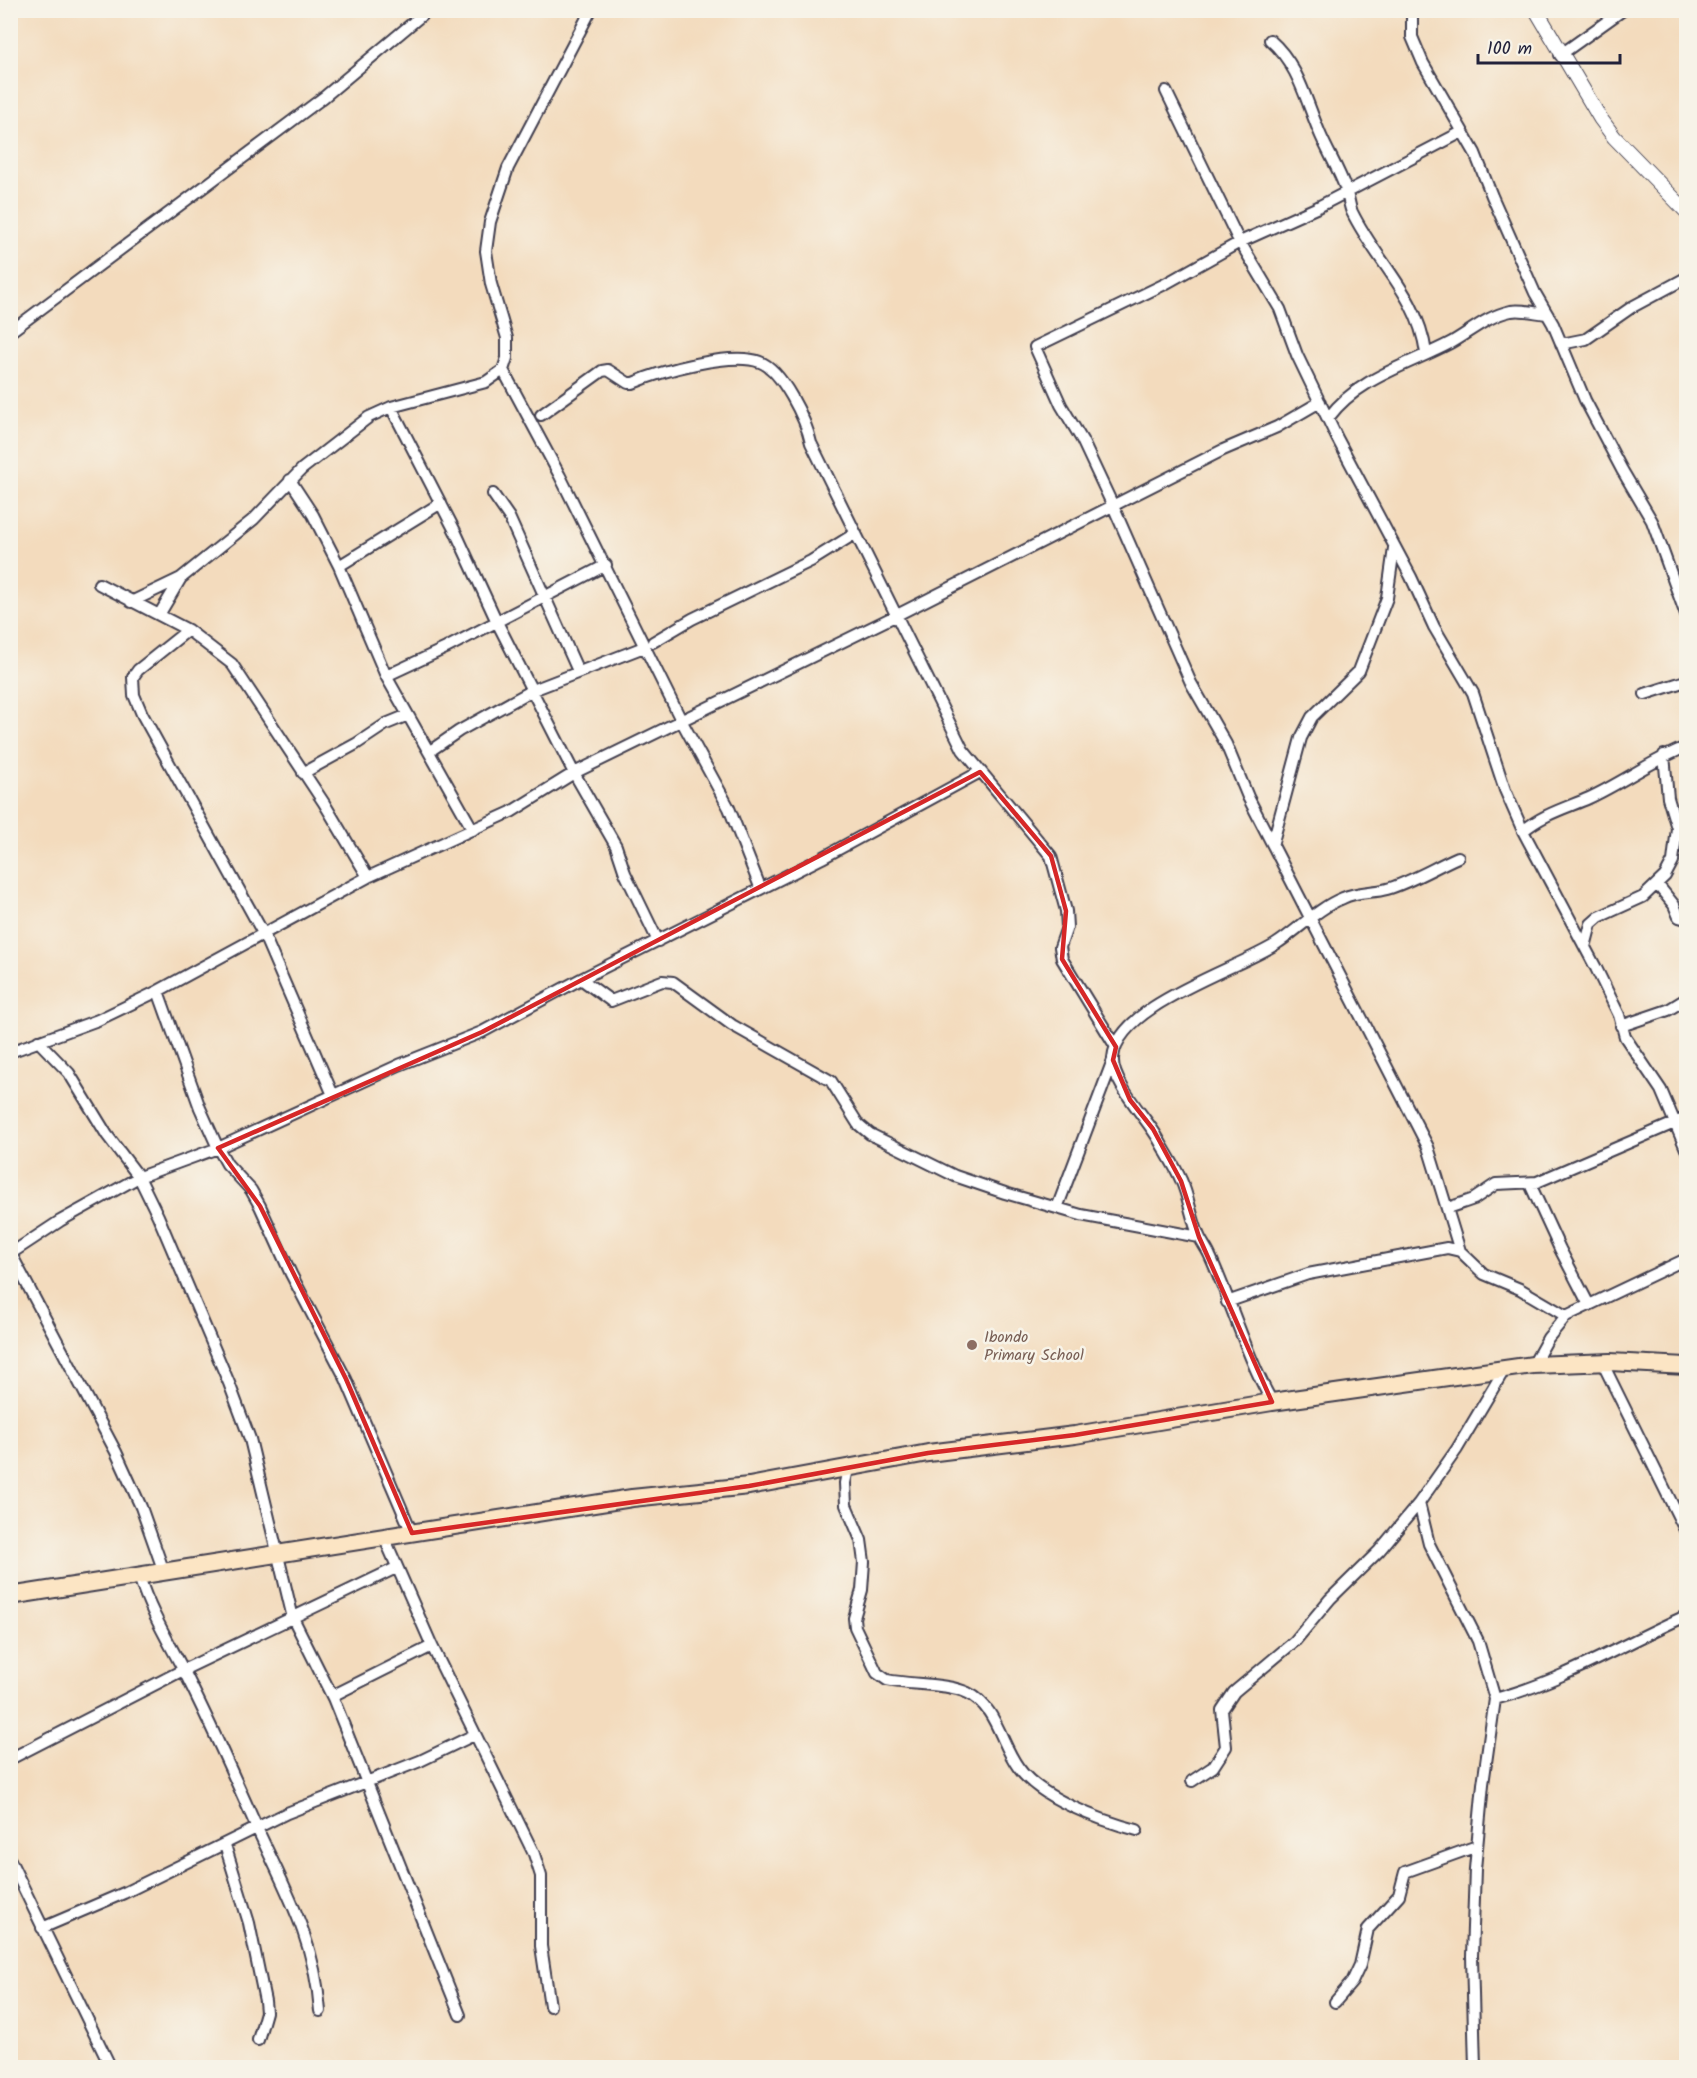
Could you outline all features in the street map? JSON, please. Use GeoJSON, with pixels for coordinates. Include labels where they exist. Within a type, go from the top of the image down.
{"type":"FeatureCollection","features":[{"type":"Feature","properties":{"kind":"main road"},"geometry":{"type":"LineString","coordinates":[[10,1596],[632,1498],[749,1486],[928,1453],[1075,1435],[1272,1402],[1533,1365],[1602,1362],[1686,1366]]}},
{"type":"Feature","properties":{"kind":"street"},"geometry":{"type":"LineString","coordinates":[[10,332],[324,97],[428,10]]}},
{"type":"Feature","properties":{"kind":"street"},"geometry":{"type":"LineString","coordinates":[[131,602],[181,578],[255,519],[290,480],[356,426],[391,407],[486,382],[503,370],[507,358],[507,338],[491,284],[486,251],[490,222],[508,168],[591,10]]}},
{"type":"Feature","properties":{"kind":"street"},"geometry":{"type":"LineString","coordinates":[[1412,10],[1412,37],[1424,63],[1475,153],[1535,293],[1547,314],[1585,400],[1652,521],[1686,615]]}},
{"type":"Feature","properties":{"kind":"street"},"geometry":{"type":"LineString","coordinates":[[1536,10],[1560,55],[1614,137],[1686,211]]}},
{"type":"Feature","properties":{"kind":"street"},"geometry":{"type":"LineString","coordinates":[[1560,55],[1623,10]]}},
{"type":"Feature","properties":{"kind":"street"},"geometry":{"type":"LineString","coordinates":[[1270,40],[1284,52],[1297,75],[1310,111],[1346,190],[1351,209],[1368,241],[1382,264],[1400,284],[1417,313],[1426,353]]}},
{"type":"Feature","properties":{"kind":"street"},"geometry":{"type":"LineString","coordinates":[[1166,91],[1240,242],[1280,309],[1297,355],[1329,417],[1337,438],[1434,627],[1473,693],[1505,790],[1523,831],[1585,947],[1619,1015],[1621,1026],[1661,1090],[1686,1149]]}},
{"type":"Feature","properties":{"kind":"street"},"geometry":{"type":"LineString","coordinates":[[1462,132],[1346,190],[1316,208],[1240,242],[1165,284],[1035,347],[1060,405],[1082,440],[1113,506],[1191,684],[1226,744],[1248,797],[1428,1148],[1460,1251],[1484,1274],[1520,1289],[1566,1316]]}},
{"type":"Feature","properties":{"kind":"street"},"geometry":{"type":"LineString","coordinates":[[1561,344],[1586,339],[1632,308],[1686,278]]}},
{"type":"Feature","properties":{"kind":"street"},"geometry":{"type":"LineString","coordinates":[[1329,417],[1338,404],[1365,384],[1450,342],[1492,316],[1512,310],[1547,314]]}},
{"type":"Feature","properties":{"kind":"street"},"geometry":{"type":"LineString","coordinates":[[541,415],[589,383],[602,371],[608,370],[628,383],[668,369],[743,358],[761,362],[780,378],[894,616],[963,750],[1050,856],[1066,911],[1067,927],[1060,946],[1062,959],[1116,1047]]}},
{"type":"Feature","properties":{"kind":"street"},"geometry":{"type":"LineString","coordinates":[[503,370],[649,645],[681,720],[729,808],[760,887]]}},
{"type":"Feature","properties":{"kind":"street"},"geometry":{"type":"LineString","coordinates":[[10,1052],[98,1020],[368,877],[511,812],[574,773],[894,616],[1223,450],[1277,427],[1320,402]]}},
{"type":"Feature","properties":{"kind":"street"},"geometry":{"type":"LineString","coordinates":[[391,407],[574,773],[616,846],[625,873],[658,941]]}},
{"type":"Feature","properties":{"kind":"street"},"geometry":{"type":"LineString","coordinates":[[290,480],[313,515],[339,566],[386,676],[473,830]]}},
{"type":"Feature","properties":{"kind":"street"},"geometry":{"type":"LineString","coordinates":[[493,494],[509,517],[578,671]]}},
{"type":"Feature","properties":{"kind":"street"},"geometry":{"type":"LineString","coordinates":[[339,566],[441,503]]}},
{"type":"Feature","properties":{"kind":"street"},"geometry":{"type":"LineString","coordinates":[[430,751],[459,731],[532,690],[649,645],[692,620],[811,561],[856,533]]}},
{"type":"Feature","properties":{"kind":"street"},"geometry":{"type":"LineString","coordinates":[[1273,842],[1301,738],[1312,717],[1359,671],[1387,598],[1394,547]]}},
{"type":"Feature","properties":{"kind":"street"},"geometry":{"type":"LineString","coordinates":[[386,676],[606,565]]}},
{"type":"Feature","properties":{"kind":"street"},"geometry":{"type":"LineString","coordinates":[[159,615],[181,578]]}},
{"type":"Feature","properties":{"kind":"street"},"geometry":{"type":"LineString","coordinates":[[99,584],[188,630],[232,664],[368,877]]}},
{"type":"Feature","properties":{"kind":"street"},"geometry":{"type":"LineString","coordinates":[[188,630],[138,670],[133,677],[134,694],[142,714],[263,933],[333,1095]]}},
{"type":"Feature","properties":{"kind":"street"},"geometry":{"type":"LineString","coordinates":[[1645,694],[1686,681]]}},
{"type":"Feature","properties":{"kind":"street"},"geometry":{"type":"LineString","coordinates":[[303,773],[356,744],[386,724],[408,715]]}},
{"type":"Feature","properties":{"kind":"street"},"geometry":{"type":"LineString","coordinates":[[1523,831],[1551,812],[1590,797],[1664,755],[1686,747]]}},
{"type":"Feature","properties":{"kind":"street"},"geometry":{"type":"LineString","coordinates":[[1585,947],[1588,931],[1599,917],[1643,897],[1657,884],[1673,861],[1677,844],[1677,828],[1668,798],[1664,755]]}},
{"type":"Feature","properties":{"kind":"street"},"geometry":{"type":"LineString","coordinates":[[164,1572],[141,1507],[116,1452],[10,1254],[60,1221],[139,1177],[218,1148],[333,1095],[482,1032],[760,887],[822,858],[980,771]]}},
{"type":"Feature","properties":{"kind":"street"},"geometry":{"type":"LineString","coordinates":[[1058,1208],[1116,1047],[1127,1029],[1150,1009],[1200,981],[1239,966],[1276,945],[1345,897],[1388,889],[1458,857]]}},
{"type":"Feature","properties":{"kind":"street"},"geometry":{"type":"LineString","coordinates":[[1657,884],[1674,905],[1679,917],[1686,919]]}},
{"type":"Feature","properties":{"kind":"street"},"geometry":{"type":"LineString","coordinates":[[581,979],[603,996],[616,1001],[652,984],[662,981],[674,982],[732,1025],[826,1077],[841,1094],[858,1124],[870,1134],[955,1176],[1058,1208],[1120,1223],[1199,1237]]}},
{"type":"Feature","properties":{"kind":"street"},"geometry":{"type":"LineString","coordinates":[[158,990],[196,1099],[218,1148],[232,1170],[251,1190],[260,1206],[291,1274],[346,1379],[412,1533]]}},
{"type":"Feature","properties":{"kind":"street"},"geometry":{"type":"LineString","coordinates":[[1621,1026],[1668,1010],[1686,999]]}},
{"type":"Feature","properties":{"kind":"street"},"geometry":{"type":"LineString","coordinates":[[38,1041],[69,1073],[107,1135],[139,1177],[229,1383],[250,1439],[293,1618],[332,1696],[460,2015]]}},
{"type":"Feature","properties":{"kind":"street"},"geometry":{"type":"LineString","coordinates":[[1113,1059],[1130,1100],[1153,1129],[1181,1181],[1199,1237],[1210,1254],[1227,1302],[1272,1402]]}},
{"type":"Feature","properties":{"kind":"street"},"geometry":{"type":"LineString","coordinates":[[1448,1208],[1474,1198],[1496,1184],[1530,1184],[1686,1118]]}},
{"type":"Feature","properties":{"kind":"street"},"geometry":{"type":"LineString","coordinates":[[1530,1184],[1589,1305]]}},
{"type":"Feature","properties":{"kind":"street"},"geometry":{"type":"LineString","coordinates":[[1227,1302],[1308,1274],[1439,1249],[1460,1251]]}},
{"type":"Feature","properties":{"kind":"street"},"geometry":{"type":"LineString","coordinates":[[1533,1365],[1548,1338],[1566,1316],[1686,1259]]}},
{"type":"Feature","properties":{"kind":"street"},"geometry":{"type":"LineString","coordinates":[[1602,1362],[1686,1532]]}},
{"type":"Feature","properties":{"kind":"street"},"geometry":{"type":"LineString","coordinates":[[1192,1781],[1213,1767],[1227,1747],[1222,1710],[1234,1692],[1295,1641],[1330,1599],[1387,1542],[1419,1503],[1457,1449],[1504,1370]]}},
{"type":"Feature","properties":{"kind":"street"},"geometry":{"type":"LineString","coordinates":[[848,1469],[844,1483],[846,1505],[861,1540],[864,1562],[864,1577],[854,1618],[855,1627],[877,1673],[887,1680],[966,1692],[979,1700],[990,1713],[1009,1753],[1032,1783],[1079,1808],[1137,1830]]}},
{"type":"Feature","properties":{"kind":"street"},"geometry":{"type":"LineString","coordinates":[[1419,1503],[1429,1544],[1478,1641],[1488,1667],[1495,1699],[1477,1845],[1472,1956],[1475,2067]]}},
{"type":"Feature","properties":{"kind":"street"},"geometry":{"type":"LineString","coordinates":[[384,1537],[396,1568],[474,1735],[525,1834],[540,1876],[541,1946],[550,2006]]}},
{"type":"Feature","properties":{"kind":"street"},"geometry":{"type":"LineString","coordinates":[[10,1760],[183,1670],[396,1568]]}},
{"type":"Feature","properties":{"kind":"street"},"geometry":{"type":"LineString","coordinates":[[139,1576],[153,1616],[183,1670],[293,1901],[308,1938],[316,1971],[320,2011]]}},
{"type":"Feature","properties":{"kind":"street"},"geometry":{"type":"LineString","coordinates":[[1495,1699],[1520,1692],[1602,1658],[1686,1616]]}},
{"type":"Feature","properties":{"kind":"street"},"geometry":{"type":"LineString","coordinates":[[332,1696],[432,1646]]}},
{"type":"Feature","properties":{"kind":"street"},"geometry":{"type":"LineString","coordinates":[[42,1928],[225,1845],[257,1828],[474,1735]]}},
{"type":"Feature","properties":{"kind":"street"},"geometry":{"type":"LineString","coordinates":[[225,1845],[249,1923],[265,2001],[266,2012],[258,2040]]}},
{"type":"Feature","properties":{"kind":"street"},"geometry":{"type":"LineString","coordinates":[[1335,2002],[1352,1982],[1360,1965],[1368,1929],[1399,1895],[1405,1872],[1477,1845]]}},
{"type":"Feature","properties":{"kind":"street"},"geometry":{"type":"LineString","coordinates":[[10,1860],[111,2067]]}},
{"type":"Feature","properties":{"kind":"highlighted area"},"geometry":{"type":"Polygon","coordinates":[[[980,772],[1051,856],[1066,911],[1062,959],[1116,1047],[1113,1060],[1130,1100],[1153,1129],[1181,1181],[1199,1237],[1272,1402],[1075,1435],[928,1453],[749,1486],[412,1533],[346,1379],[260,1206],[218,1148],[482,1032],[980,772]]]}},
{"type":"Feature","properties":{"kind":"place","name":"Ibondo Primary School"},"geometry":{"type":"Point","coordinates":[972,1345]}}]}
